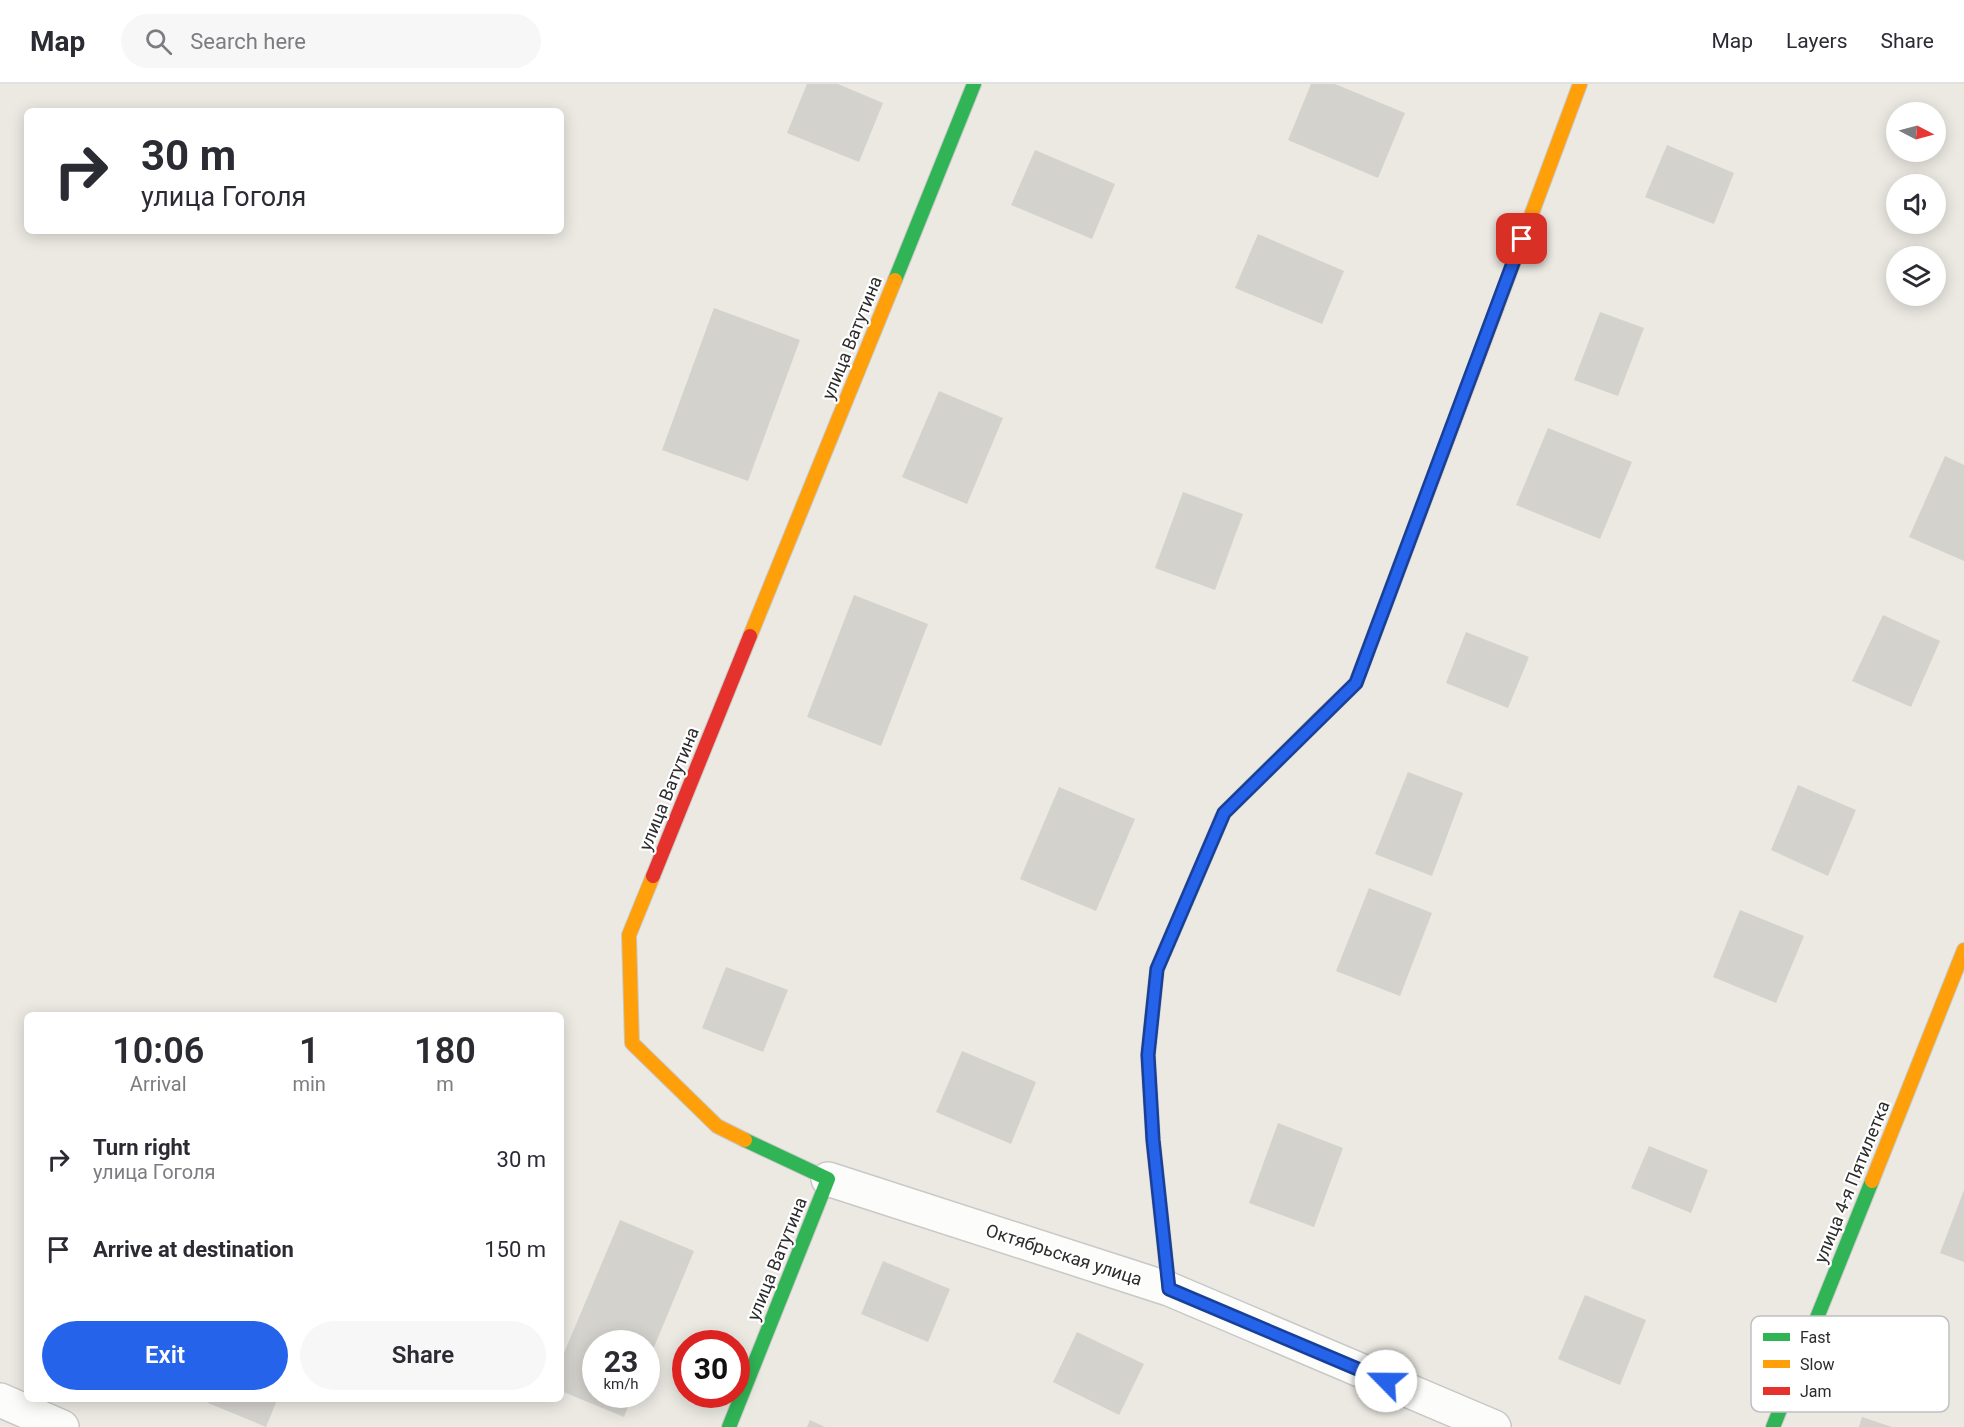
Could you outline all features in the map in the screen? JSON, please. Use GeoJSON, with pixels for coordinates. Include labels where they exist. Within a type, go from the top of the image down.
{"type":"FeatureCollection","features":[{"type":"Feature","properties":{"kind":"street","name":"улица Ватутина"},"geometry":{"type":"LineString","coordinates":[[729,1427],[828,1179],[717,1125],[632,1043],[629,935],[974,84]]}},
{"type":"Feature","properties":{"kind":"street"},"geometry":{"type":"LineString","coordinates":[[1169,1289],[1153,1140],[1148,1055],[1157,969],[1224,813],[1356,683],[1580,84]]}},
{"type":"Feature","properties":{"kind":"street","name":"улица 4-я Пятилетка"},"geometry":{"type":"LineString","coordinates":[[1817,1316],[1964,950]]}},
{"type":"Feature","properties":{"kind":"street","name":"Октябрьская улица"},"geometry":{"type":"LineString","coordinates":[[828,1179],[1169,1289],[1494,1427]]}},
{"type":"Feature","properties":{"kind":"street"},"geometry":{"type":"LineString","coordinates":[[0,1401],[62,1427]]}},
{"type":"Feature","properties":{"kind":"street","name":"улица 4-я Пятилетка"},"geometry":{"type":"LineString","coordinates":[[1773,1427],[1779,1412]]}},
{"type":"Feature","properties":{"kind":"building"},"geometry":{"type":"Polygon","coordinates":[[[807,84],[838,84],[883,103],[859,162],[787,133],[807,84]]]}},
{"type":"Feature","properties":{"kind":"building"},"geometry":{"type":"Polygon","coordinates":[[[1311,84],[1335,84],[1405,113],[1378,178],[1288,140],[1311,84]]]}},
{"type":"Feature","properties":{"kind":"building"},"geometry":{"type":"Polygon","coordinates":[[[1667,145],[1734,173],[1714,224],[1645,197],[1667,145]]]}},
{"type":"Feature","properties":{"kind":"building"},"geometry":{"type":"Polygon","coordinates":[[[1035,150],[1115,184],[1092,239],[1011,205],[1035,150]]]}},
{"type":"Feature","properties":{"kind":"building"},"geometry":{"type":"Polygon","coordinates":[[[1258,234],[1344,271],[1322,324],[1235,288],[1258,234]]]}},
{"type":"Feature","properties":{"kind":"building"},"geometry":{"type":"Polygon","coordinates":[[[714,308],[800,340],[748,481],[662,450],[714,308]]]}},
{"type":"Feature","properties":{"kind":"building"},"geometry":{"type":"Polygon","coordinates":[[[1600,312],[1644,328],[1618,396],[1574,380],[1600,312]]]}},
{"type":"Feature","properties":{"kind":"building"},"geometry":{"type":"Polygon","coordinates":[[[939,391],[1003,418],[967,504],[902,477],[939,391]]]}},
{"type":"Feature","properties":{"kind":"building"},"geometry":{"type":"Polygon","coordinates":[[[1548,428],[1632,462],[1600,539],[1516,505],[1548,428]]]}},
{"type":"Feature","properties":{"kind":"building"},"geometry":{"type":"Polygon","coordinates":[[[1945,456],[1964,465],[1964,561],[1909,537],[1945,456]]]}},
{"type":"Feature","properties":{"kind":"building"},"geometry":{"type":"Polygon","coordinates":[[[1183,492],[1243,514],[1215,590],[1155,568],[1183,492]]]}},
{"type":"Feature","properties":{"kind":"building"},"geometry":{"type":"Polygon","coordinates":[[[854,595],[928,624],[881,746],[807,717],[854,595]]]}},
{"type":"Feature","properties":{"kind":"building"},"geometry":{"type":"Polygon","coordinates":[[[1883,615],[1940,641],[1911,707],[1852,681],[1883,615]]]}},
{"type":"Feature","properties":{"kind":"building"},"geometry":{"type":"Polygon","coordinates":[[[1466,632],[1529,657],[1508,708],[1446,683],[1466,632]]]}},
{"type":"Feature","properties":{"kind":"building"},"geometry":{"type":"Polygon","coordinates":[[[1408,772],[1463,793],[1432,876],[1375,854],[1408,772]]]}},
{"type":"Feature","properties":{"kind":"building"},"geometry":{"type":"Polygon","coordinates":[[[1798,785],[1856,810],[1828,876],[1771,850],[1798,785]]]}},
{"type":"Feature","properties":{"kind":"building"},"geometry":{"type":"Polygon","coordinates":[[[1059,787],[1135,819],[1096,911],[1020,879],[1059,787]]]}},
{"type":"Feature","properties":{"kind":"building"},"geometry":{"type":"Polygon","coordinates":[[[1369,888],[1432,913],[1400,996],[1336,971],[1369,888]]]}},
{"type":"Feature","properties":{"kind":"building"},"geometry":{"type":"Polygon","coordinates":[[[1740,910],[1804,936],[1776,1003],[1713,977],[1740,910]]]}},
{"type":"Feature","properties":{"kind":"building"},"geometry":{"type":"Polygon","coordinates":[[[726,967],[788,990],[763,1052],[702,1028],[726,967]]]}},
{"type":"Feature","properties":{"kind":"building"},"geometry":{"type":"Polygon","coordinates":[[[962,1051],[1036,1082],[1011,1144],[936,1112],[962,1051]]]}},
{"type":"Feature","properties":{"kind":"building"},"geometry":{"type":"Polygon","coordinates":[[[1278,1123],[1343,1148],[1314,1227],[1249,1203],[1278,1123]]]}},
{"type":"Feature","properties":{"kind":"building"},"geometry":{"type":"Polygon","coordinates":[[[1649,1146],[1708,1170],[1691,1213],[1631,1188],[1649,1146]]]}},
{"type":"Feature","properties":{"kind":"building"},"geometry":{"type":"Polygon","coordinates":[[[1964,1190],[1964,1262],[1940,1253],[1964,1190]]]}},
{"type":"Feature","properties":{"kind":"building"},"geometry":{"type":"Polygon","coordinates":[[[620,1220],[694,1251],[660,1333],[660,1330],[582,1330],[582,1400],[564,1392],[564,1353],[620,1220]]]}},
{"type":"Feature","properties":{"kind":"building"},"geometry":{"type":"Polygon","coordinates":[[[883,1261],[950,1289],[928,1342],[861,1314],[883,1261]]]}},
{"type":"Feature","properties":{"kind":"building"},"geometry":{"type":"Polygon","coordinates":[[[1585,1295],[1646,1320],[1620,1385],[1558,1359],[1585,1295]]]}},
{"type":"Feature","properties":{"kind":"building"},"geometry":{"type":"Polygon","coordinates":[[[1077,1332],[1144,1364],[1119,1415],[1053,1382],[1077,1332]]]}},
{"type":"Feature","properties":{"kind":"building"},"geometry":{"type":"Polygon","coordinates":[[[209,1402],[276,1402],[266,1427],[209,1402]]]}},
{"type":"Feature","properties":{"kind":"building"},"geometry":{"type":"Polygon","coordinates":[[[602,1408],[628,1408],[624,1417],[602,1408]]]}},
{"type":"Feature","properties":{"kind":"building"},"geometry":{"type":"Polygon","coordinates":[[[1862,1417],[1892,1427],[1859,1427],[1862,1417]]]}},
{"type":"Feature","properties":{"kind":"building"},"geometry":{"type":"Polygon","coordinates":[[[810,1420],[825,1427],[807,1427],[810,1420]]]}},
{"type":"Feature","properties":{"kind":"traffic: fast"},"geometry":{"type":"LineString","coordinates":[[895,280],[974,84]]}},
{"type":"Feature","properties":{"kind":"traffic: fast"},"geometry":{"type":"LineString","coordinates":[[1173,932],[1224,813],[1318,720]]}},
{"type":"Feature","properties":{"kind":"traffic: fast"},"geometry":{"type":"LineString","coordinates":[[729,1427],[828,1179],[745,1140]]}},
{"type":"Feature","properties":{"kind":"traffic: fast"},"geometry":{"type":"LineString","coordinates":[[1818,1316],[1872,1181]]}},
{"type":"Feature","properties":{"kind":"traffic: fast"},"geometry":{"type":"LineString","coordinates":[[1773,1427],[1779,1412]]}},
{"type":"Feature","properties":{"kind":"traffic: slow"},"geometry":{"type":"LineString","coordinates":[[1497,307],[1580,84]]}},
{"type":"Feature","properties":{"kind":"traffic: slow"},"geometry":{"type":"LineString","coordinates":[[750,636],[895,280]]}},
{"type":"Feature","properties":{"kind":"traffic: slow"},"geometry":{"type":"LineString","coordinates":[[653,876],[629,935],[632,1043],[717,1126],[745,1140]]}},
{"type":"Feature","properties":{"kind":"traffic: slow"},"geometry":{"type":"LineString","coordinates":[[1872,1181],[1964,950]]}},
{"type":"Feature","properties":{"kind":"traffic: jam"},"geometry":{"type":"LineString","coordinates":[[1318,720],[1356,683],[1497,307]]}},
{"type":"Feature","properties":{"kind":"traffic: jam"},"geometry":{"type":"LineString","coordinates":[[653,876],[750,636]]}},
{"type":"Feature","properties":{"kind":"traffic: jam"},"geometry":{"type":"LineString","coordinates":[[1169,1289],[1153,1140],[1148,1055],[1157,969],[1173,932]]}},
{"type":"Feature","properties":{"kind":"route"},"geometry":{"type":"LineString","coordinates":[[1386,1381],[1169,1289],[1153,1140],[1148,1055],[1157,969],[1224,813],[1356,683],[1522,239]]}}]}
